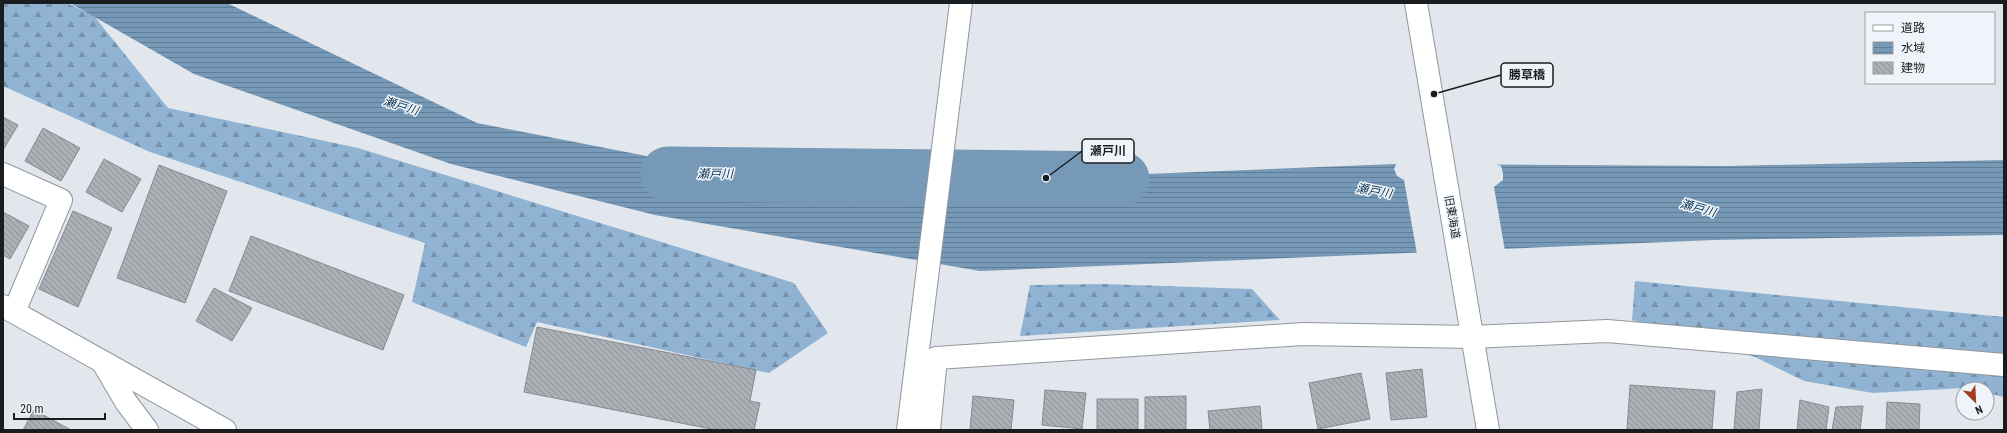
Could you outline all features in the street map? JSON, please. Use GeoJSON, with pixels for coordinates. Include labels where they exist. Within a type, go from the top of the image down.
{"type":"FeatureCollection","features":[{"type":"Feature","properties":{"kind":"street"},"geometry":{"type":"LineString","coordinates":[[908,430],[961,3]]}},
{"type":"Feature","properties":{"kind":"street","name":"旧東海道"},"geometry":{"type":"LineString","coordinates":[[1416,3],[1488,430]]}},
{"type":"Feature","properties":{"kind":"street"},"geometry":{"type":"LineString","coordinates":[[3,174],[61,200],[8,309],[225,430]]}},
{"type":"Feature","properties":{"kind":"street"},"geometry":{"type":"LineString","coordinates":[[928,430],[936,358],[1304,334],[1472,337],[1607,331],[2004,365]]}},
{"type":"Feature","properties":{"kind":"street"},"geometry":{"type":"LineString","coordinates":[[103,362],[126,402],[147,430]]}},
{"type":"Feature","properties":{"kind":"green space"},"geometry":{"type":"Polygon","coordinates":[[[3,3],[67,3],[94,16],[168,108],[358,148],[794,283],[828,333],[769,373],[537,322],[526,347],[412,302],[425,243],[150,152],[3,86],[3,3]]]}},
{"type":"Feature","properties":{"kind":"green space"},"geometry":{"type":"Polygon","coordinates":[[[1635,281],[2004,317],[2004,397],[1995,395],[1995,381],[1955,381],[1955,388],[1873,393],[1804,381],[1755,357],[1632,320],[1635,281]]]}},
{"type":"Feature","properties":{"kind":"green space"},"geometry":{"type":"Polygon","coordinates":[[[1104,284],[1252,289],[1280,320],[1020,336],[1030,285],[1104,284]]]}},
{"type":"Feature","properties":{"kind":"water"},"geometry":{"type":"Polygon","coordinates":[[[70,3],[227,3],[477,123],[744,175],[1046,178],[1395,164],[1727,166],[2004,160],[2004,235],[1714,240],[980,271],[655,215],[451,164],[194,74],[70,3]]]}},
{"type":"Feature","properties":{"kind":"pier"},"geometry":{"type":"Polygon","coordinates":[[[1397,162],[1492,163],[1501,166],[1503,180],[1494,187],[1505,251],[1417,254],[1404,180],[1397,176],[1394,169],[1397,162]]]}},
{"type":"Feature","properties":{"kind":"building"},"geometry":{"type":"Polygon","coordinates":[[[3,117],[18,125],[3,150],[3,117]]]}},
{"type":"Feature","properties":{"kind":"building"},"geometry":{"type":"Polygon","coordinates":[[[43,128],[80,148],[61,181],[25,161],[43,128]]]}},
{"type":"Feature","properties":{"kind":"building"},"geometry":{"type":"Polygon","coordinates":[[[104,159],[141,179],[122,212],[86,192],[104,159]]]}},
{"type":"Feature","properties":{"kind":"building"},"geometry":{"type":"Polygon","coordinates":[[[159,165],[227,191],[185,303],[117,278],[159,165]]]}},
{"type":"Feature","properties":{"kind":"building"},"geometry":{"type":"Polygon","coordinates":[[[73,211],[112,228],[78,307],[39,289],[73,211]]]}},
{"type":"Feature","properties":{"kind":"building"},"geometry":{"type":"Polygon","coordinates":[[[3,212],[29,226],[10,259],[3,255],[3,212]]]}},
{"type":"Feature","properties":{"kind":"building"},"geometry":{"type":"Polygon","coordinates":[[[251,236],[404,295],[383,350],[229,291],[251,236]]]}},
{"type":"Feature","properties":{"kind":"building"},"geometry":{"type":"Polygon","coordinates":[[[214,288],[252,308],[232,341],[196,321],[214,288]]]}},
{"type":"Feature","properties":{"kind":"building"},"geometry":{"type":"Polygon","coordinates":[[[537,327],[756,370],[750,401],[760,403],[754,430],[716,430],[524,392],[537,327]]]}},
{"type":"Feature","properties":{"kind":"building"},"geometry":{"type":"Polygon","coordinates":[[[1422,369],[1427,417],[1391,420],[1386,373],[1422,369]]]}},
{"type":"Feature","properties":{"kind":"building"},"geometry":{"type":"Polygon","coordinates":[[[1361,373],[1370,419],[1318,429],[1309,383],[1361,373]]]}},
{"type":"Feature","properties":{"kind":"building"},"geometry":{"type":"Polygon","coordinates":[[[1630,385],[1715,391],[1712,430],[1627,430],[1630,385]]]}},
{"type":"Feature","properties":{"kind":"building"},"geometry":{"type":"Polygon","coordinates":[[[1762,389],[1759,430],[1734,430],[1737,392],[1762,389]]]}},
{"type":"Feature","properties":{"kind":"building"},"geometry":{"type":"Polygon","coordinates":[[[1045,390],[1086,393],[1082,429],[1042,425],[1045,390]]]}},
{"type":"Feature","properties":{"kind":"building"},"geometry":{"type":"Polygon","coordinates":[[[973,396],[1014,400],[1011,430],[970,430],[973,396]]]}},
{"type":"Feature","properties":{"kind":"building"},"geometry":{"type":"Polygon","coordinates":[[[1186,396],[1186,430],[1145,430],[1145,397],[1186,396]]]}},
{"type":"Feature","properties":{"kind":"building"},"geometry":{"type":"Polygon","coordinates":[[[1097,399],[1138,399],[1138,430],[1097,430],[1097,399]]]}},
{"type":"Feature","properties":{"kind":"building"},"geometry":{"type":"Polygon","coordinates":[[[1800,400],[1829,407],[1826,430],[1797,430],[1800,400]]]}},
{"type":"Feature","properties":{"kind":"building"},"geometry":{"type":"Polygon","coordinates":[[[1887,402],[1920,404],[1919,430],[1886,430],[1887,402]]]}},
{"type":"Feature","properties":{"kind":"building"},"geometry":{"type":"Polygon","coordinates":[[[1260,406],[1262,430],[1210,430],[1208,411],[1260,406]]]}},
{"type":"Feature","properties":{"kind":"building"},"geometry":{"type":"Polygon","coordinates":[[[1863,406],[1860,430],[1832,430],[1836,407],[1863,406]]]}},
{"type":"Feature","properties":{"kind":"building"},"geometry":{"type":"Polygon","coordinates":[[[34,410],[71,430],[23,430],[34,410]]]}},
{"type":"Feature","properties":{"kind":"waterway","name":"瀬戸川"},"geometry":{"type":"LineString","coordinates":[[668,174],[1122,179]]}},
{"type":"Feature","properties":{"kind":"place","name":"勝草橋"},"geometry":{"type":"Point","coordinates":[1434,94]}},
{"type":"Feature","properties":{"kind":"place","name":"瀬戸川"},"geometry":{"type":"Point","coordinates":[1046,178]}}]}
